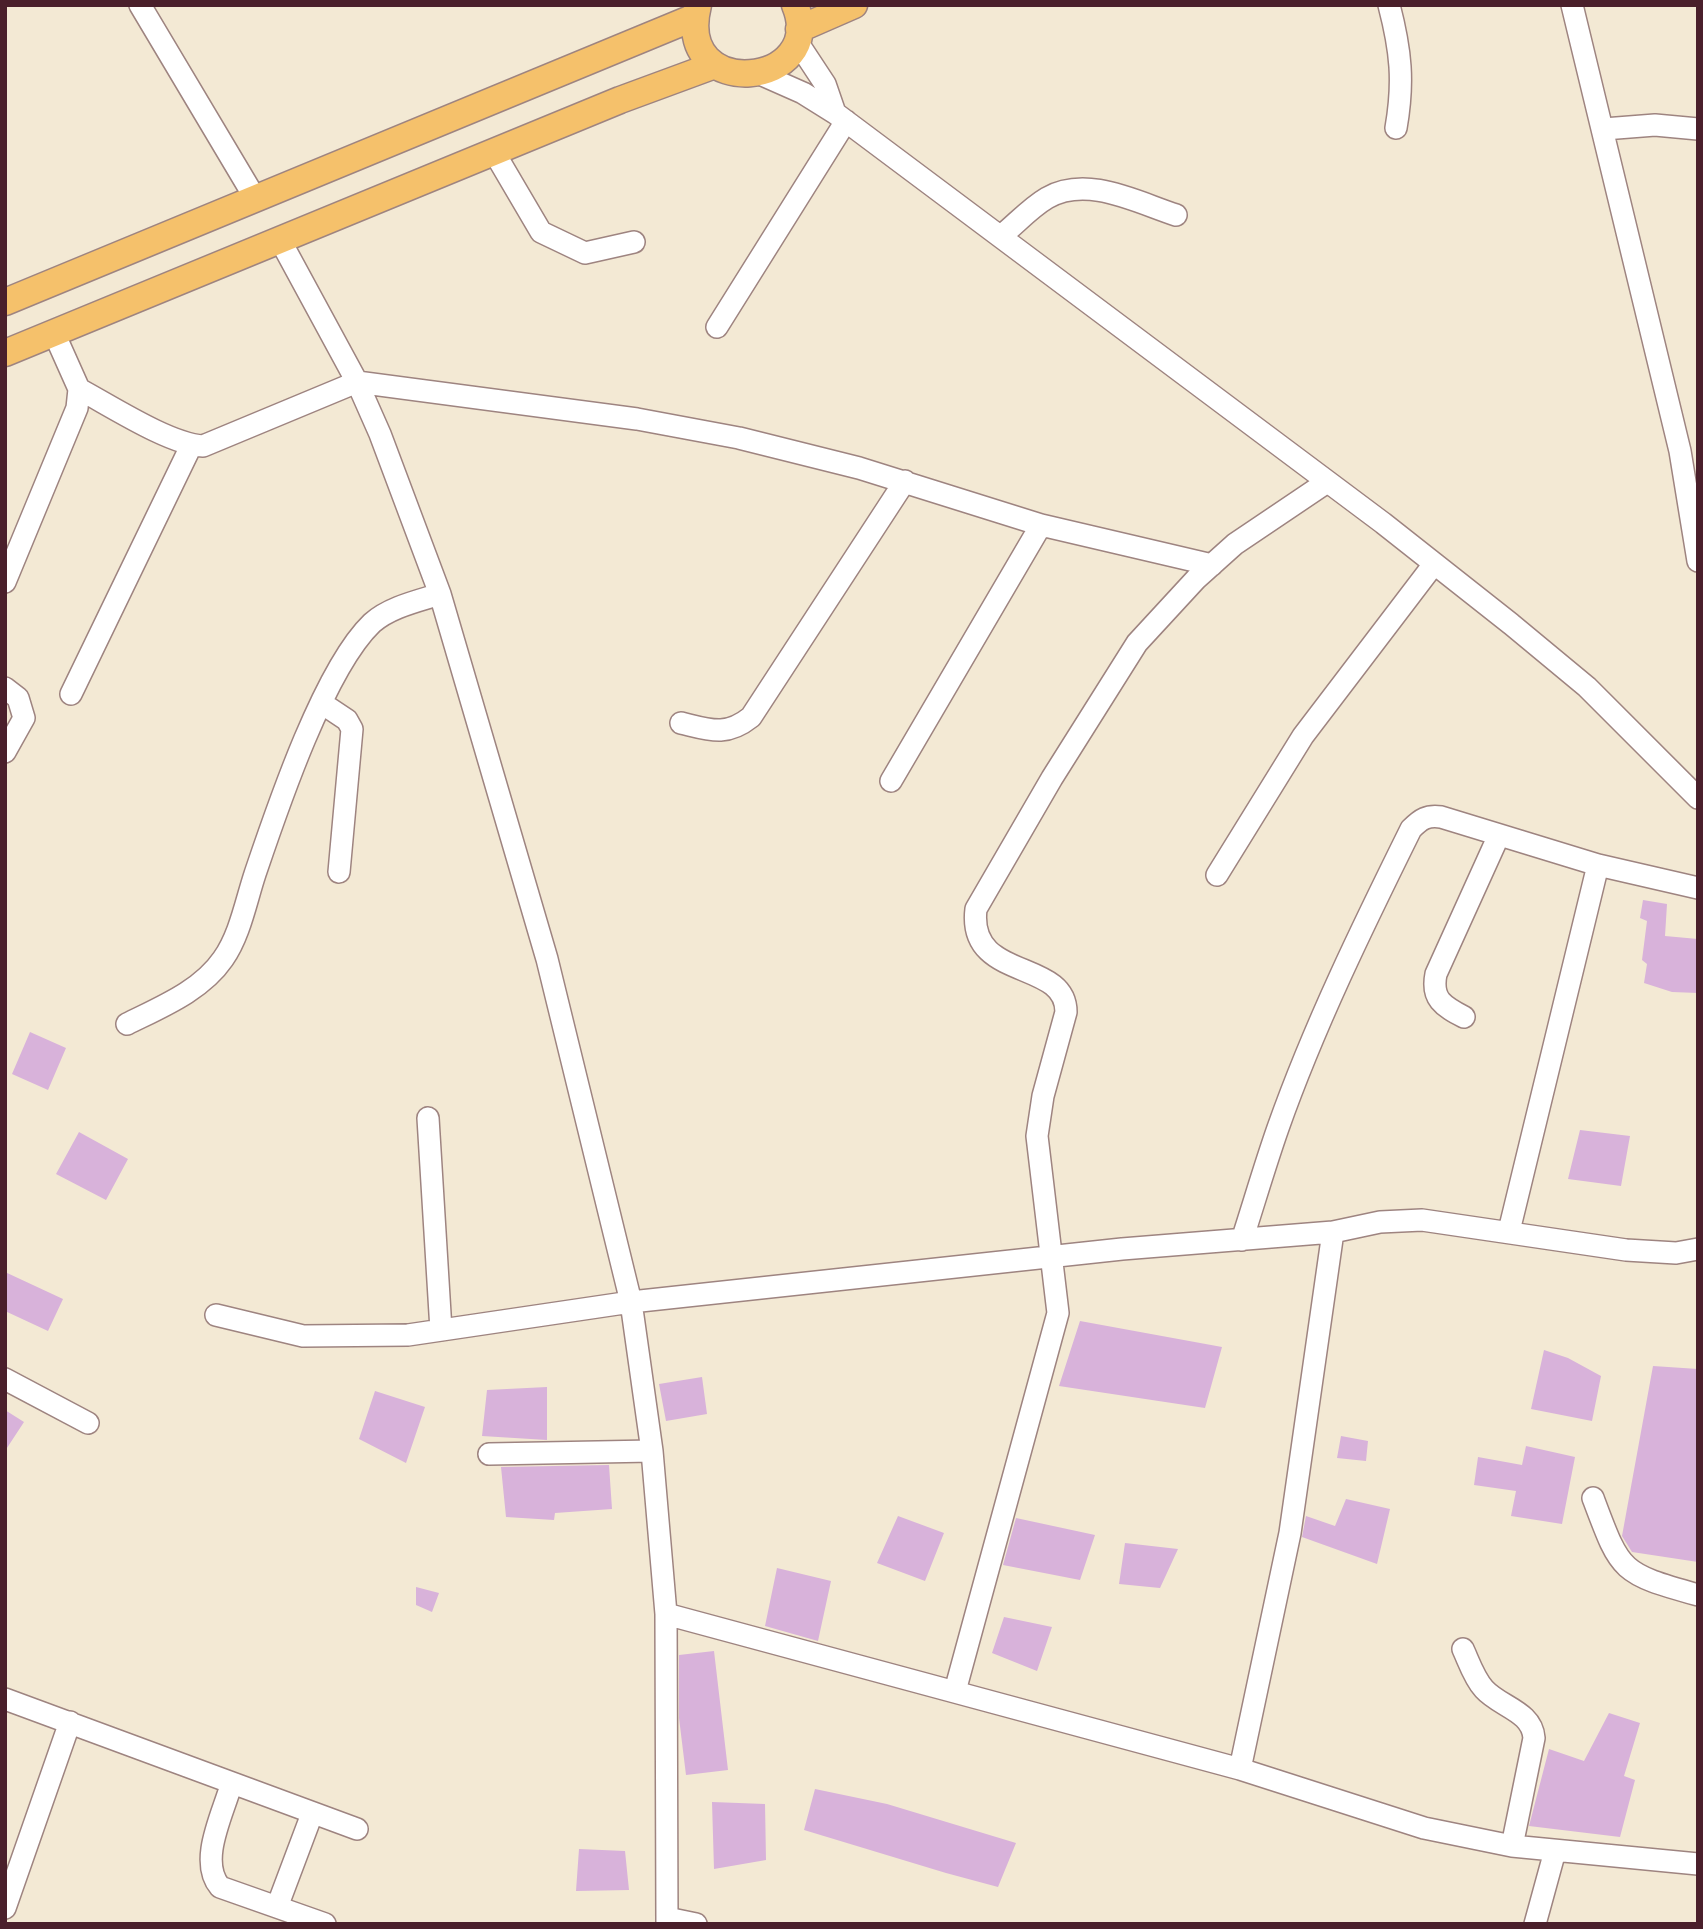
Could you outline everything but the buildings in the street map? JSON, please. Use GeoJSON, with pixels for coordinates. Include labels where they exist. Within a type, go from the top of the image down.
{"type":"FeatureCollection","features":[{"type":"Feature","properties":{"kind":"main road"},"geometry":{"type":"LineString","coordinates":[[5,302],[696,11],[698,43],[715,65],[744,75],[760,74],[782,61],[797,25],[854,5]]}},
{"type":"Feature","properties":{"kind":"main road"},"geometry":{"type":"LineString","coordinates":[[5,353],[494,152],[715,65]]}},
{"type":"Feature","properties":{"kind":"street"},"geometry":{"type":"LineString","coordinates":[[139,5],[255,198]]}},
{"type":"Feature","properties":{"kind":"street"},"geometry":{"type":"LineString","coordinates":[[1389,5],[1399,41],[1403,87],[1396,128]]}},
{"type":"Feature","properties":{"kind":"street"},"geometry":{"type":"LineString","coordinates":[[1572,5],[1680,451],[1698,561]]}},
{"type":"Feature","properties":{"kind":"street"},"geometry":{"type":"LineString","coordinates":[[797,25],[840,117]]}},
{"type":"Feature","properties":{"kind":"street"},"geometry":{"type":"LineString","coordinates":[[760,74],[803,93],[840,117],[1434,564],[1587,687],[1698,799]]}},
{"type":"Feature","properties":{"kind":"street"},"geometry":{"type":"LineString","coordinates":[[717,327],[840,117]]}},
{"type":"Feature","properties":{"kind":"street"},"geometry":{"type":"LineString","coordinates":[[1604,129],[1655,125],[1698,129]]}},
{"type":"Feature","properties":{"kind":"street"},"geometry":{"type":"LineString","coordinates":[[494,152],[541,232],[585,253],[634,242]]}},
{"type":"Feature","properties":{"kind":"street"},"geometry":{"type":"LineString","coordinates":[[1001,236],[1045,199],[1062,191],[1095,188],[1176,215]]}},
{"type":"Feature","properties":{"kind":"street"},"geometry":{"type":"LineString","coordinates":[[280,240],[356,382],[380,434],[440,594],[547,959],[631,1302],[652,1451],[666,1614],[667,1921],[696,1924]]}},
{"type":"Feature","properties":{"kind":"street"},"geometry":{"type":"LineString","coordinates":[[5,582],[71,427],[79,389],[54,333]]}},
{"type":"Feature","properties":{"kind":"street"},"geometry":{"type":"LineString","coordinates":[[79,389],[191,446],[220,442],[356,382],[637,419],[739,438],[905,481],[1041,525],[1212,565]]}},
{"type":"Feature","properties":{"kind":"street"},"geometry":{"type":"LineString","coordinates":[[71,694],[191,446]]}},
{"type":"Feature","properties":{"kind":"street"},"geometry":{"type":"LineString","coordinates":[[1680,451],[1698,472]]}},
{"type":"Feature","properties":{"kind":"street"},"geometry":{"type":"LineString","coordinates":[[681,723],[716,732],[737,729],[751,718],[905,481]]}},
{"type":"Feature","properties":{"kind":"street"},"geometry":{"type":"LineString","coordinates":[[955,1691],[1058,1313],[1037,1136],[1066,1003],[1054,984],[990,954],[979,940],[974,924],[976,909],[1052,778],[1137,643],[1165,610],[1212,565],[1260,525],[1327,482]]}},
{"type":"Feature","properties":{"kind":"street"},"geometry":{"type":"LineString","coordinates":[[891,780],[1041,525]]}},
{"type":"Feature","properties":{"kind":"street"},"geometry":{"type":"LineString","coordinates":[[1217,875],[1303,736],[1434,564]]}},
{"type":"Feature","properties":{"kind":"street"},"geometry":{"type":"LineString","coordinates":[[127,1024],[177,1000],[202,981],[223,959],[235,933],[280,802],[323,704],[360,637],[374,621],[394,610],[440,594]]}},
{"type":"Feature","properties":{"kind":"street"},"geometry":{"type":"LineString","coordinates":[[5,688],[18,698],[23,706],[24,718],[5,752]]}},
{"type":"Feature","properties":{"kind":"street"},"geometry":{"type":"LineString","coordinates":[[323,704],[347,720],[352,729],[339,872]]}},
{"type":"Feature","properties":{"kind":"street"},"geometry":{"type":"LineString","coordinates":[[1242,1240],[1278,1127],[1373,905],[1410,829],[1429,816],[1598,865],[1698,888]]}},
{"type":"Feature","properties":{"kind":"street"},"geometry":{"type":"LineString","coordinates":[[1464,1017],[1444,1007],[1436,997],[1433,986],[1499,835]]}},
{"type":"Feature","properties":{"kind":"street"},"geometry":{"type":"LineString","coordinates":[[1509,1231],[1598,865]]}},
{"type":"Feature","properties":{"kind":"street"},"geometry":{"type":"LineString","coordinates":[[428,1118],[440,1330]]}},
{"type":"Feature","properties":{"kind":"street"},"geometry":{"type":"LineString","coordinates":[[216,1315],[303,1336],[408,1335],[631,1302],[1122,1249],[1333,1232],[1380,1222],[1422,1220],[1626,1250],[1676,1253],[1698,1249]]}},
{"type":"Feature","properties":{"kind":"street"},"geometry":{"type":"LineString","coordinates":[[1240,1769],[1290,1533],[1333,1232]]}},
{"type":"Feature","properties":{"kind":"street"},"geometry":{"type":"LineString","coordinates":[[5,1379],[88,1423]]}},
{"type":"Feature","properties":{"kind":"street"},"geometry":{"type":"LineString","coordinates":[[489,1454],[652,1451]]}},
{"type":"Feature","properties":{"kind":"street"},"geometry":{"type":"LineString","coordinates":[[1593,1498],[1610,1544],[1627,1569],[1636,1576],[1698,1595]]}},
{"type":"Feature","properties":{"kind":"street"},"geometry":{"type":"LineString","coordinates":[[666,1614],[1240,1769],[1424,1828],[1555,1852],[1698,1864]]}},
{"type":"Feature","properties":{"kind":"street"},"geometry":{"type":"LineString","coordinates":[[1463,1649],[1484,1690],[1528,1720],[1534,1729],[1512,1846]]}},
{"type":"Feature","properties":{"kind":"street"},"geometry":{"type":"LineString","coordinates":[[5,1699],[231,1785],[357,1829]]}},
{"type":"Feature","properties":{"kind":"street"},"geometry":{"type":"LineString","coordinates":[[5,1908],[70,1722]]}},
{"type":"Feature","properties":{"kind":"street"},"geometry":{"type":"LineString","coordinates":[[231,1785],[210,1861],[210,1872],[220,1887],[325,1924]]}},
{"type":"Feature","properties":{"kind":"street"},"geometry":{"type":"LineString","coordinates":[[277,1907],[312,1814]]}},
{"type":"Feature","properties":{"kind":"street"},"geometry":{"type":"LineString","coordinates":[[1535,1924],[1555,1852]]}}]}
